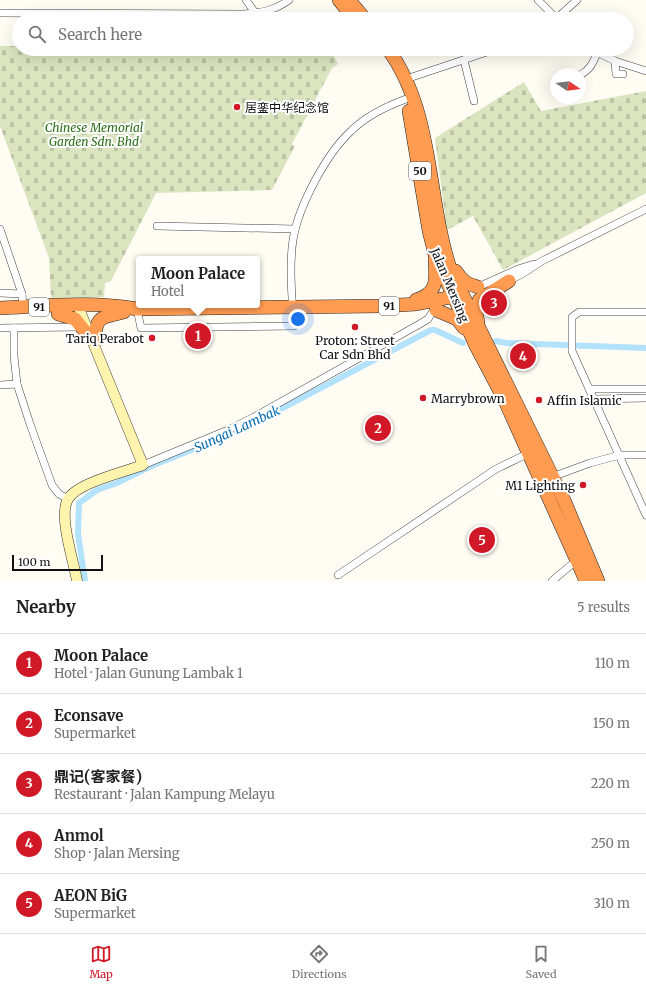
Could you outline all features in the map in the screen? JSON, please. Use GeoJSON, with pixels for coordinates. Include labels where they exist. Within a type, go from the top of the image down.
{"type":"FeatureCollection","features":[{"type":"Feature","properties":{"kind":"highway"},"geometry":{"type":"LineString","coordinates":[[339,0],[348,12]]}},
{"type":"Feature","properties":{"kind":"highway"},"geometry":{"type":"LineString","coordinates":[[349,0],[359,12]]}},
{"type":"Feature","properties":{"kind":"highway","name":"Jalan Mersing"},"geometry":{"type":"LineString","coordinates":[[383,56],[406,99],[429,231],[435,255],[552,477],[598,581]]}},
{"type":"Feature","properties":{"kind":"highway","name":"Jalan Mersing"},"geometry":{"type":"LineString","coordinates":[[392,56],[406,79],[419,114],[444,244],[459,299]]}},
{"type":"Feature","properties":{"kind":"highway"},"geometry":{"type":"LineString","coordinates":[[444,244],[456,272],[462,280],[468,285],[478,287]]}},
{"type":"Feature","properties":{"kind":"highway"},"geometry":{"type":"LineString","coordinates":[[382,306],[427,296],[433,289],[435,255]]}},
{"type":"Feature","properties":{"kind":"highway"},"geometry":{"type":"LineString","coordinates":[[479,338],[476,312],[479,300],[509,280]]}},
{"type":"Feature","properties":{"kind":"highway","name":"91"},"geometry":{"type":"LineString","coordinates":[[323,307],[370,312],[435,310],[459,299]]}},
{"type":"Feature","properties":{"kind":"highway","name":"91"},"geometry":{"type":"LineString","coordinates":[[0,312],[16,314],[58,314],[123,306],[137,309],[382,306],[459,299]]}},
{"type":"Feature","properties":{"kind":"highway","name":"91"},"geometry":{"type":"LineString","coordinates":[[0,308],[23,307],[124,312],[137,309]]}},
{"type":"Feature","properties":{"kind":"highway"},"geometry":{"type":"LineString","coordinates":[[435,310],[457,318],[479,338]]}},
{"type":"Feature","properties":{"kind":"highway"},"geometry":{"type":"LineString","coordinates":[[94,344],[96,325],[99,320],[124,312]]}},
{"type":"Feature","properties":{"kind":"highway"},"geometry":{"type":"LineString","coordinates":[[58,314],[71,317],[94,344]]}},
{"type":"Feature","properties":{"kind":"highway","name":"Jalan Mersing"},"geometry":{"type":"LineString","coordinates":[[479,338],[505,401],[586,581]]}},
{"type":"Feature","properties":{"kind":"street"},"geometry":{"type":"LineString","coordinates":[[246,0],[255,12]]}},
{"type":"Feature","properties":{"kind":"street"},"geometry":{"type":"LineString","coordinates":[[263,12],[278,8],[289,0]]}},
{"type":"Feature","properties":{"kind":"street"},"geometry":{"type":"LineString","coordinates":[[538,0],[550,12]]}},
{"type":"Feature","properties":{"kind":"street"},"geometry":{"type":"LineString","coordinates":[[564,12],[577,0]]}},
{"type":"Feature","properties":{"kind":"street"},"geometry":{"type":"LineString","coordinates":[[0,13],[12,13]]}},
{"type":"Feature","properties":{"kind":"street"},"geometry":{"type":"LineString","coordinates":[[406,79],[476,56]]}},
{"type":"Feature","properties":{"kind":"street"},"geometry":{"type":"LineString","coordinates":[[586,72],[591,66],[593,56]]}},
{"type":"Feature","properties":{"kind":"street"},"geometry":{"type":"LineString","coordinates":[[605,56],[646,71]]}},
{"type":"Feature","properties":{"kind":"street"},"geometry":{"type":"LineString","coordinates":[[464,60],[474,101]]}},
{"type":"Feature","properties":{"kind":"street"},"geometry":{"type":"LineString","coordinates":[[616,61],[617,74],[623,74]]}},
{"type":"Feature","properties":{"kind":"street"},"geometry":{"type":"LineString","coordinates":[[137,309],[141,328],[294,326],[292,250],[296,229],[304,205],[332,154],[347,135],[370,118],[406,99]]}},
{"type":"Feature","properties":{"kind":"street"},"geometry":{"type":"LineString","coordinates":[[459,299],[522,274],[542,261],[632,214],[646,205]]}},
{"type":"Feature","properties":{"kind":"street"},"geometry":{"type":"LineString","coordinates":[[632,214],[646,209]]}},
{"type":"Feature","properties":{"kind":"street"},"geometry":{"type":"LineString","coordinates":[[157,226],[296,229]]}},
{"type":"Feature","properties":{"kind":"street"},"geometry":{"type":"LineString","coordinates":[[1,232],[22,294],[23,307]]}},
{"type":"Feature","properties":{"kind":"street"},"geometry":{"type":"LineString","coordinates":[[459,299],[478,287],[518,269],[542,261]]}},
{"type":"Feature","properties":{"kind":"street"},"geometry":{"type":"LineString","coordinates":[[0,293],[22,294]]}},
{"type":"Feature","properties":{"kind":"street"},"geometry":{"type":"LineString","coordinates":[[82,310],[142,465]]}},
{"type":"Feature","properties":{"kind":"street"},"geometry":{"type":"LineString","coordinates":[[77,581],[65,513],[68,499],[85,486],[142,465],[228,430],[254,417],[418,325],[428,319],[435,310]]}},
{"type":"Feature","properties":{"kind":"street"},"geometry":{"type":"LineString","coordinates":[[646,312],[579,312],[572,317],[572,345],[594,399],[646,515]]}},
{"type":"Feature","properties":{"kind":"street"},"geometry":{"type":"LineString","coordinates":[[0,328],[81,327]]}},
{"type":"Feature","properties":{"kind":"street"},"geometry":{"type":"LineString","coordinates":[[14,328],[14,356],[17,384],[52,485],[59,494],[68,499]]}},
{"type":"Feature","properties":{"kind":"street"},"geometry":{"type":"LineString","coordinates":[[0,385],[17,384]]}},
{"type":"Feature","properties":{"kind":"street"},"geometry":{"type":"LineString","coordinates":[[590,389],[646,389]]}},
{"type":"Feature","properties":{"kind":"street"},"geometry":{"type":"LineString","coordinates":[[594,399],[646,398]]}},
{"type":"Feature","properties":{"kind":"street"},"geometry":{"type":"LineString","coordinates":[[338,575],[496,470],[529,453]]}},
{"type":"Feature","properties":{"kind":"street"},"geometry":{"type":"LineString","coordinates":[[552,477],[590,463],[620,455],[646,456]]}},
{"type":"Feature","properties":{"kind":"street"},"geometry":{"type":"LineString","coordinates":[[552,581],[576,560]]}},
{"type":"Feature","properties":{"kind":"green space","name":"Chinese Memorial Garden Sdn. Bhd"},"geometry":{"type":"Polygon","coordinates":[[[0,46],[12,46],[12,56],[334,56],[338,64],[332,68],[292,144],[295,146],[272,190],[156,193],[111,281],[105,283],[104,297],[51,298],[49,258],[0,126],[0,46]]]}},
{"type":"Feature","properties":{"kind":"green space"},"geometry":{"type":"Polygon","coordinates":[[[524,82],[541,111],[578,104],[586,104],[586,102],[646,91],[646,193],[503,270],[473,216],[447,230],[435,138],[524,82]]]}},
{"type":"Feature","properties":{"kind":"waterway","name":"Sungai Lambak"},"geometry":{"type":"LineString","coordinates":[[85,581],[78,534],[79,503],[97,490],[117,483],[149,467],[241,430],[431,330],[435,330],[463,343]]}},
{"type":"Feature","properties":{"kind":"waterway","name":"Sungai Lambak"},"geometry":{"type":"LineString","coordinates":[[496,341],[506,343],[646,348]]}},
{"type":"Feature","properties":{"kind":"place","name":"居銮中华纪念馆"},"geometry":{"type":"Point","coordinates":[237,107]}},
{"type":"Feature","properties":{"kind":"place","name":"鼎记(客家餐)"},"geometry":{"type":"Point","coordinates":[494,303]}},
{"type":"Feature","properties":{"kind":"place","name":"Proton: Street Car Sdn Bhd"},"geometry":{"type":"Point","coordinates":[355,327]}},
{"type":"Feature","properties":{"kind":"place","name":"Moon Palace"},"geometry":{"type":"Point","coordinates":[198,336]}},
{"type":"Feature","properties":{"kind":"place","name":"Tariq Perabot"},"geometry":{"type":"Point","coordinates":[152,338]}},
{"type":"Feature","properties":{"kind":"place","name":"Anmol"},"geometry":{"type":"Point","coordinates":[523,356]}},
{"type":"Feature","properties":{"kind":"place","name":"Marrybrown"},"geometry":{"type":"Point","coordinates":[423,398]}},
{"type":"Feature","properties":{"kind":"place","name":"Affin Islamic"},"geometry":{"type":"Point","coordinates":[539,400]}},
{"type":"Feature","properties":{"kind":"place","name":"Econsave"},"geometry":{"type":"Point","coordinates":[378,428]}},
{"type":"Feature","properties":{"kind":"place","name":"M1 Lighting"},"geometry":{"type":"Point","coordinates":[583,485]}},
{"type":"Feature","properties":{"kind":"place","name":"AEON BiG"},"geometry":{"type":"Point","coordinates":[482,540]}}]}
